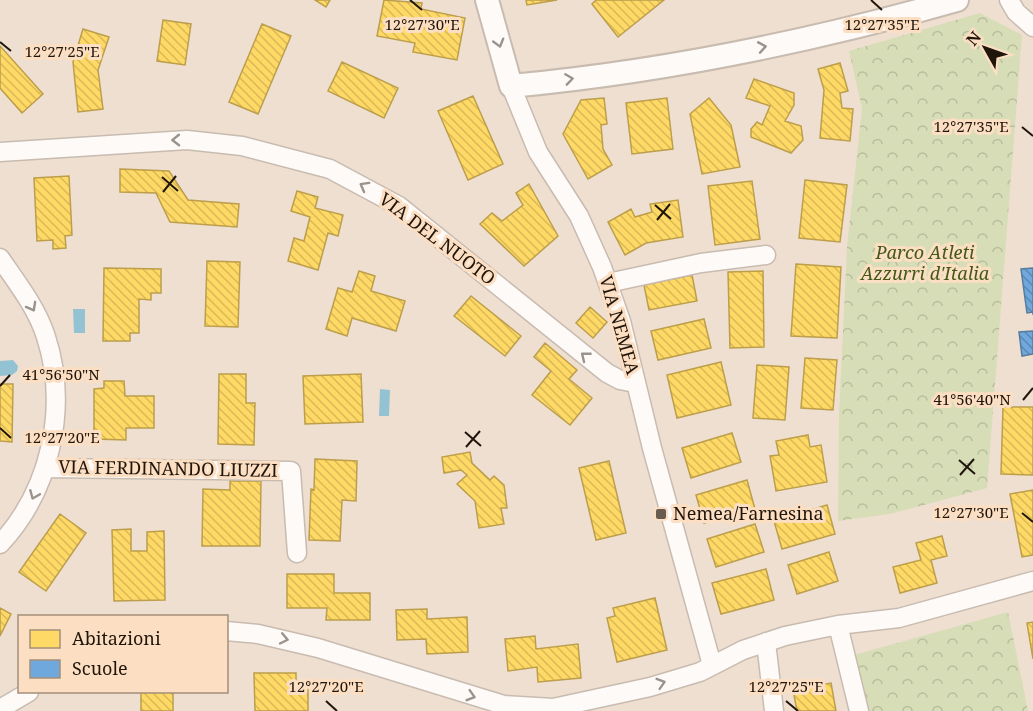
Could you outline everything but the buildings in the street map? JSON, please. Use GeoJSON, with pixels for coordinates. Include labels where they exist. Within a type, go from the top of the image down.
{"type":"FeatureCollection","features":[{"type":"Feature","properties":{"kind":"street","name":"VIA NEMEA"},"geometry":{"type":"LineString","coordinates":[[487,0],[512,86],[535,145],[579,216],[608,283],[621,321],[635,382],[712,665]]}},
{"type":"Feature","properties":{"kind":"street"},"geometry":{"type":"LineString","coordinates":[[512,86],[631,70],[810,39],[957,0]]}},
{"type":"Feature","properties":{"kind":"street"},"geometry":{"type":"LineString","coordinates":[[1009,0],[1016,12],[1033,27]]}},
{"type":"Feature","properties":{"kind":"street","name":"VIA DEL NUOTO"},"geometry":{"type":"LineString","coordinates":[[0,152],[187,140],[242,146],[330,169],[399,206],[606,373],[620,380],[635,382]]}},
{"type":"Feature","properties":{"kind":"street"},"geometry":{"type":"LineString","coordinates":[[608,283],[701,263],[766,255]]}},
{"type":"Feature","properties":{"kind":"street"},"geometry":{"type":"LineString","coordinates":[[0,258],[35,310],[50,353],[56,407],[45,468],[28,508],[0,544]]}},
{"type":"Feature","properties":{"kind":"street","name":"VIA FERDINANDO LIUZZI"},"geometry":{"type":"LineString","coordinates":[[45,468],[291,471],[297,553]]}},
{"type":"Feature","properties":{"kind":"street"},"geometry":{"type":"LineString","coordinates":[[228,631],[295,642],[490,702],[519,707],[553,708],[650,687],[712,665],[766,642],[838,625],[899,618],[1033,581]]}},
{"type":"Feature","properties":{"kind":"street"},"geometry":{"type":"LineString","coordinates":[[838,625],[859,711]]}},
{"type":"Feature","properties":{"kind":"street"},"geometry":{"type":"LineString","coordinates":[[766,642],[774,711]]}},
{"type":"Feature","properties":{"kind":"street"},"geometry":{"type":"LineString","coordinates":[[0,709],[27,693]]}},
{"type":"Feature","properties":{"kind":"green space","name":"Parco Atleti Azzurri d'Italia"},"geometry":{"type":"Polygon","coordinates":[[[980,13],[1022,35],[987,488],[890,514],[838,521],[839,415],[847,247],[862,108],[849,51],[980,13]]]}},
{"type":"Feature","properties":{"kind":"green space"},"geometry":{"type":"Polygon","coordinates":[[[1008,612],[1028,711],[869,711],[854,655],[1008,612]]]}},
{"type":"Feature","properties":{"kind":"water"},"geometry":{"type":"Polygon","coordinates":[[[73,309],[85,309],[85,333],[74,333],[73,309]]]}},
{"type":"Feature","properties":{"kind":"water"},"geometry":{"type":"Polygon","coordinates":[[[13,360],[18,366],[17,371],[12,375],[0,376],[0,361],[13,360]]]}},
{"type":"Feature","properties":{"kind":"water"},"geometry":{"type":"Polygon","coordinates":[[[380,389],[390,390],[389,416],[379,416],[380,389]]]}},
{"type":"Feature","properties":{"kind":"place","name":"Nemea/Farnesina"},"geometry":{"type":"Point","coordinates":[661,514]}}]}
